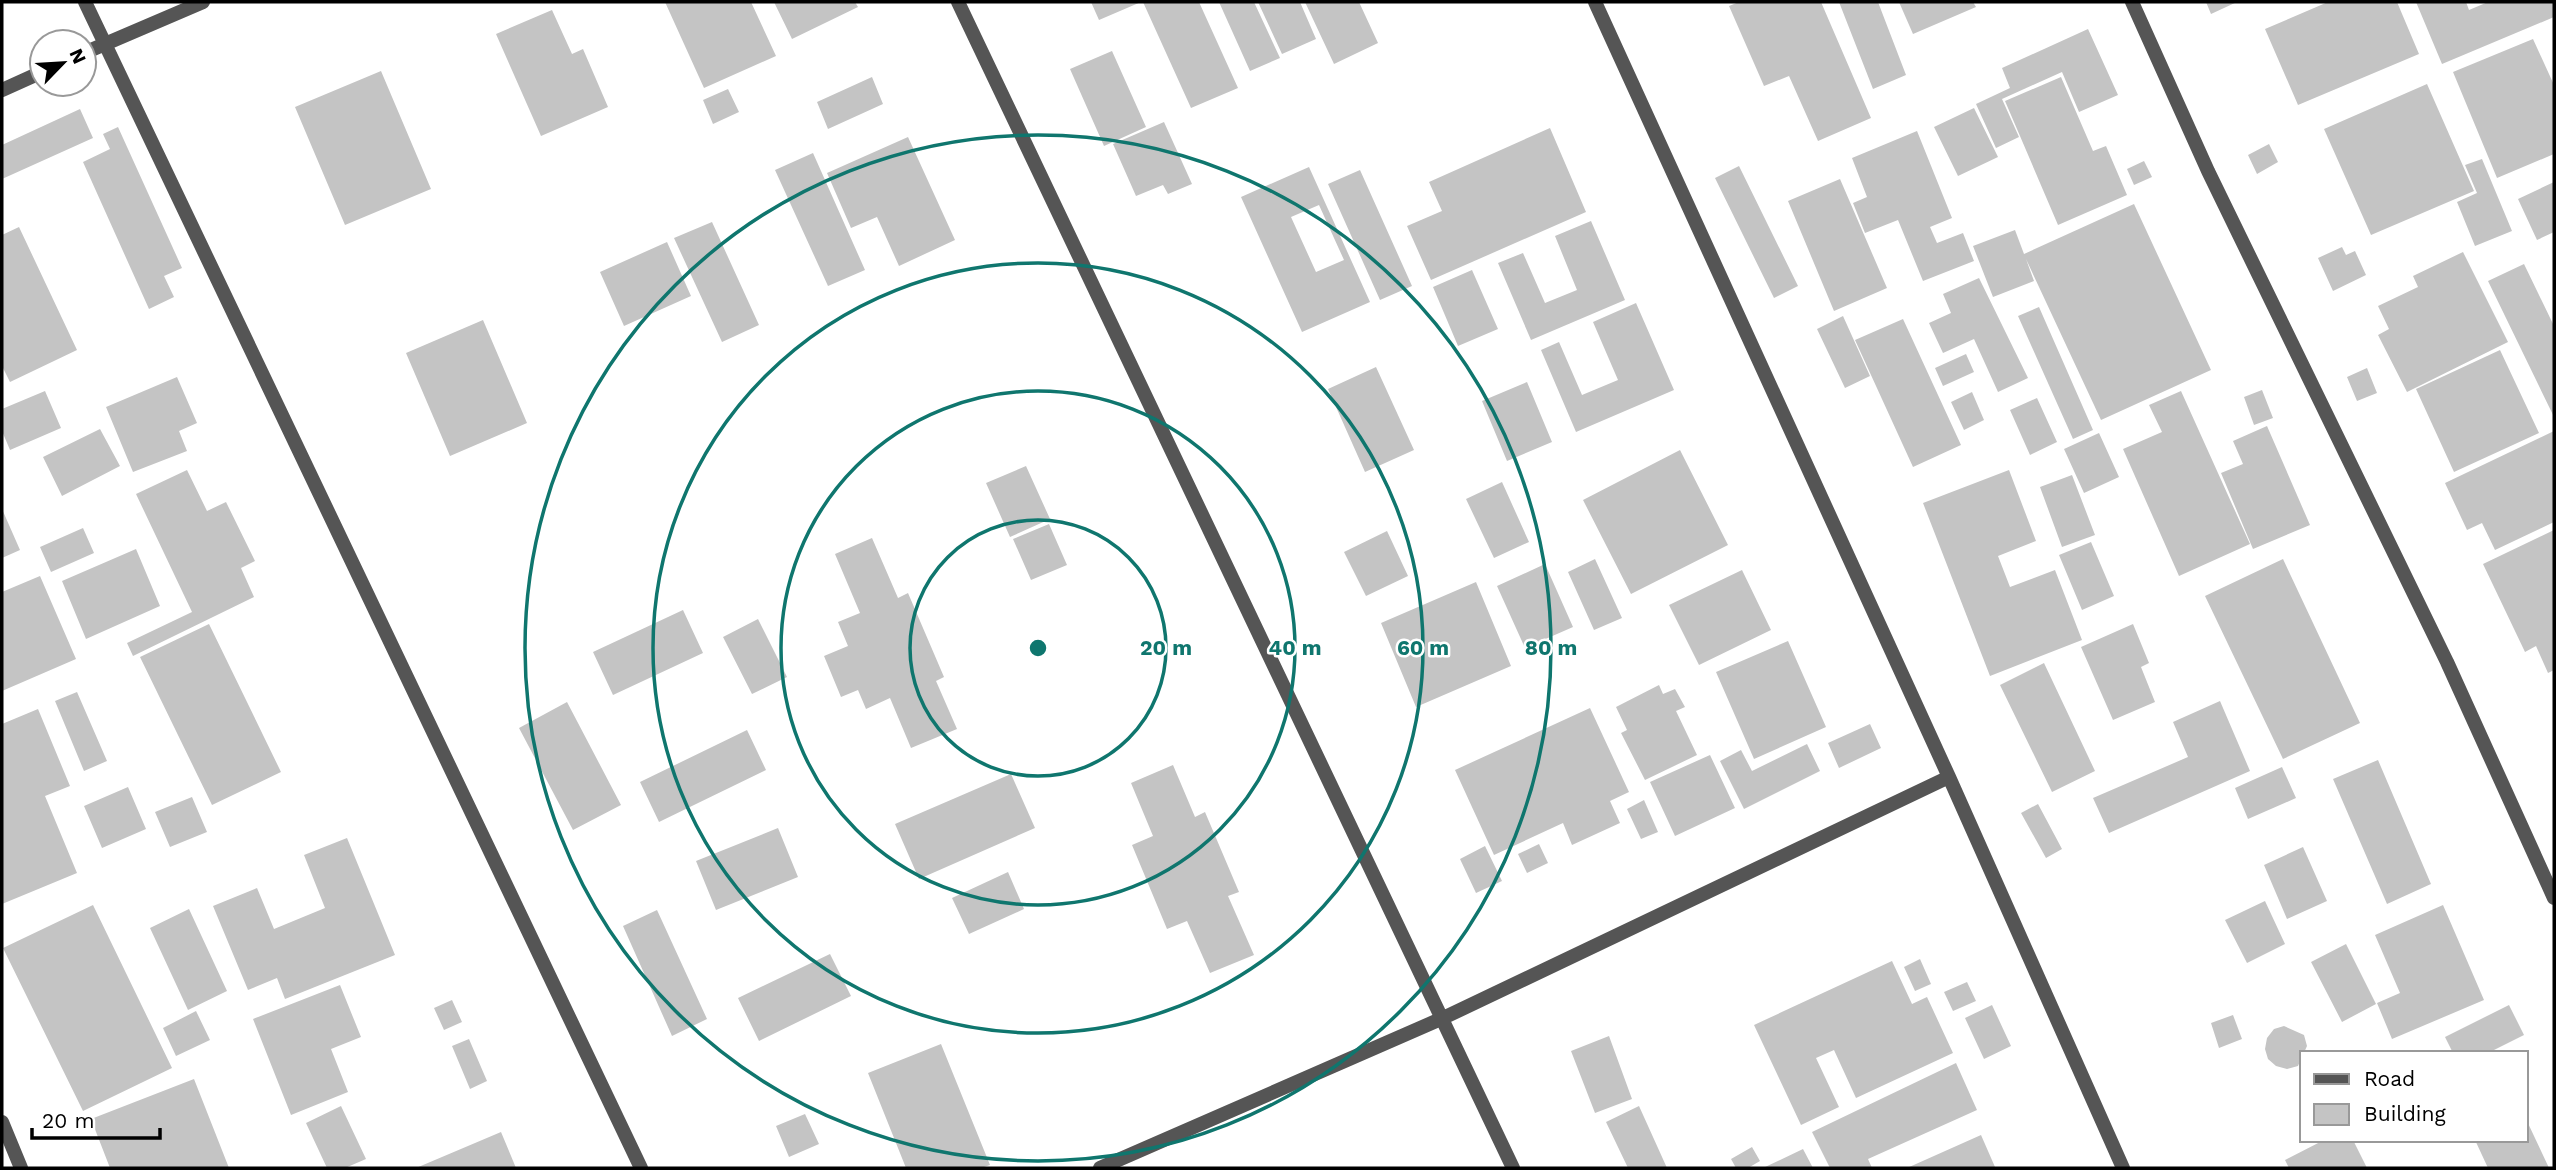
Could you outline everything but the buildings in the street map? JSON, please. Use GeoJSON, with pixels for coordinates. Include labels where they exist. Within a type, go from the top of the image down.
{"type":"FeatureCollection","features":[{"type":"Feature","properties":{"kind":"street"},"geometry":{"type":"LineString","coordinates":[[85,2],[641,1168]]}},
{"type":"Feature","properties":{"kind":"street"},"geometry":{"type":"LineString","coordinates":[[98,47],[203,2]]}},
{"type":"Feature","properties":{"kind":"street"},"geometry":{"type":"LineString","coordinates":[[958,2],[1513,1168]]}},
{"type":"Feature","properties":{"kind":"street"},"geometry":{"type":"LineString","coordinates":[[1595,2],[1949,777],[2123,1168]]}},
{"type":"Feature","properties":{"kind":"street"},"geometry":{"type":"LineString","coordinates":[[2132,2],[2208,171],[2447,662],[2554,898]]}},
{"type":"Feature","properties":{"kind":"street"},"geometry":{"type":"LineString","coordinates":[[2,90],[28,78]]}},
{"type":"Feature","properties":{"kind":"street"},"geometry":{"type":"LineString","coordinates":[[1100,1168],[1443,1018],[1949,777]]}},
{"type":"Feature","properties":{"kind":"street"},"geometry":{"type":"LineString","coordinates":[[2,1122],[21,1168]]}}]}
